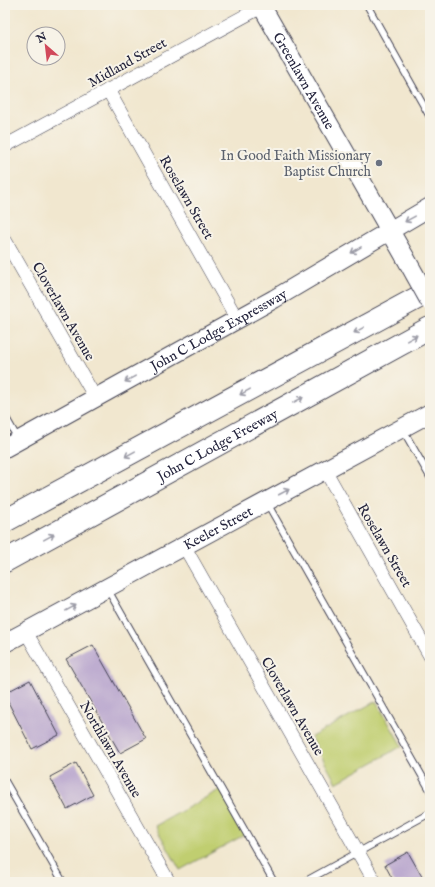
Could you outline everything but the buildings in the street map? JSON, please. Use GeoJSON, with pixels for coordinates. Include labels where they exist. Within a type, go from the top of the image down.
{"type":"FeatureCollection","features":[{"type":"Feature","properties":{"kind":"highway"},"geometry":{"type":"LineString","coordinates":[[5,521],[430,292]]}},
{"type":"Feature","properties":{"kind":"highway","name":"John C Lodge Freeway"},"geometry":{"type":"LineString","coordinates":[[5,561],[430,328]]}},
{"type":"Feature","properties":{"kind":"main road","name":"Greenlawn Avenue"},"geometry":{"type":"LineString","coordinates":[[263,6],[430,302]]}},
{"type":"Feature","properties":{"kind":"main road","name":"John C Lodge Expressway"},"geometry":{"type":"LineString","coordinates":[[12,444],[96,399],[238,319],[430,207]]}},
{"type":"Feature","properties":{"kind":"main road","name":"Keeler Street"},"geometry":{"type":"LineString","coordinates":[[5,643],[430,413]]}},
{"type":"Feature","properties":{"kind":"street","name":"Midland Street"},"geometry":{"type":"LineString","coordinates":[[5,146],[263,6]]}},
{"type":"Feature","properties":{"kind":"street","name":"Roselawn Street"},"geometry":{"type":"LineString","coordinates":[[108,90],[238,319]]}},
{"type":"Feature","properties":{"kind":"street","name":"Cloverlawn Avenue"},"geometry":{"type":"LineString","coordinates":[[5,240],[96,399]]}},
{"type":"Feature","properties":{"kind":"street","name":"Roselawn Street"},"geometry":{"type":"LineString","coordinates":[[325,470],[430,656]]}},
{"type":"Feature","properties":{"kind":"street","name":"Cloverlawn Avenue"},"geometry":{"type":"LineString","coordinates":[[184,546],[375,882]]}},
{"type":"Feature","properties":{"kind":"street","name":"Northlawn Avenue"},"geometry":{"type":"LineString","coordinates":[[26,632],[169,882]]}},
{"type":"Feature","properties":{"kind":"lane"},"geometry":{"type":"LineString","coordinates":[[367,5],[430,117]]}},
{"type":"Feature","properties":{"kind":"lane"},"geometry":{"type":"LineString","coordinates":[[5,416],[12,444]]}},
{"type":"Feature","properties":{"kind":"lane"},"geometry":{"type":"LineString","coordinates":[[402,428],[430,477]]}},
{"type":"Feature","properties":{"kind":"lane"},"geometry":{"type":"LineString","coordinates":[[266,502],[430,790]]}},
{"type":"Feature","properties":{"kind":"lane"},"geometry":{"type":"LineString","coordinates":[[107,588],[274,882]]}},
{"type":"Feature","properties":{"kind":"lane"},"geometry":{"type":"LineString","coordinates":[[5,781],[62,882]]}},
{"type":"Feature","properties":{"kind":"lane"},"geometry":{"type":"LineString","coordinates":[[304,882],[430,813]]}},
{"type":"Feature","properties":{"kind":"green space"},"geometry":{"type":"Polygon","coordinates":[[[376,701],[402,746],[336,783],[311,737],[376,701]]]}},
{"type":"Feature","properties":{"kind":"green space"},"geometry":{"type":"Polygon","coordinates":[[[221,789],[246,834],[180,870],[155,826],[221,789]]]}},
{"type":"Feature","properties":{"kind":"place","name":"In Good Faith Missionary Baptist Church"},"geometry":{"type":"Point","coordinates":[379,163]}}]}
